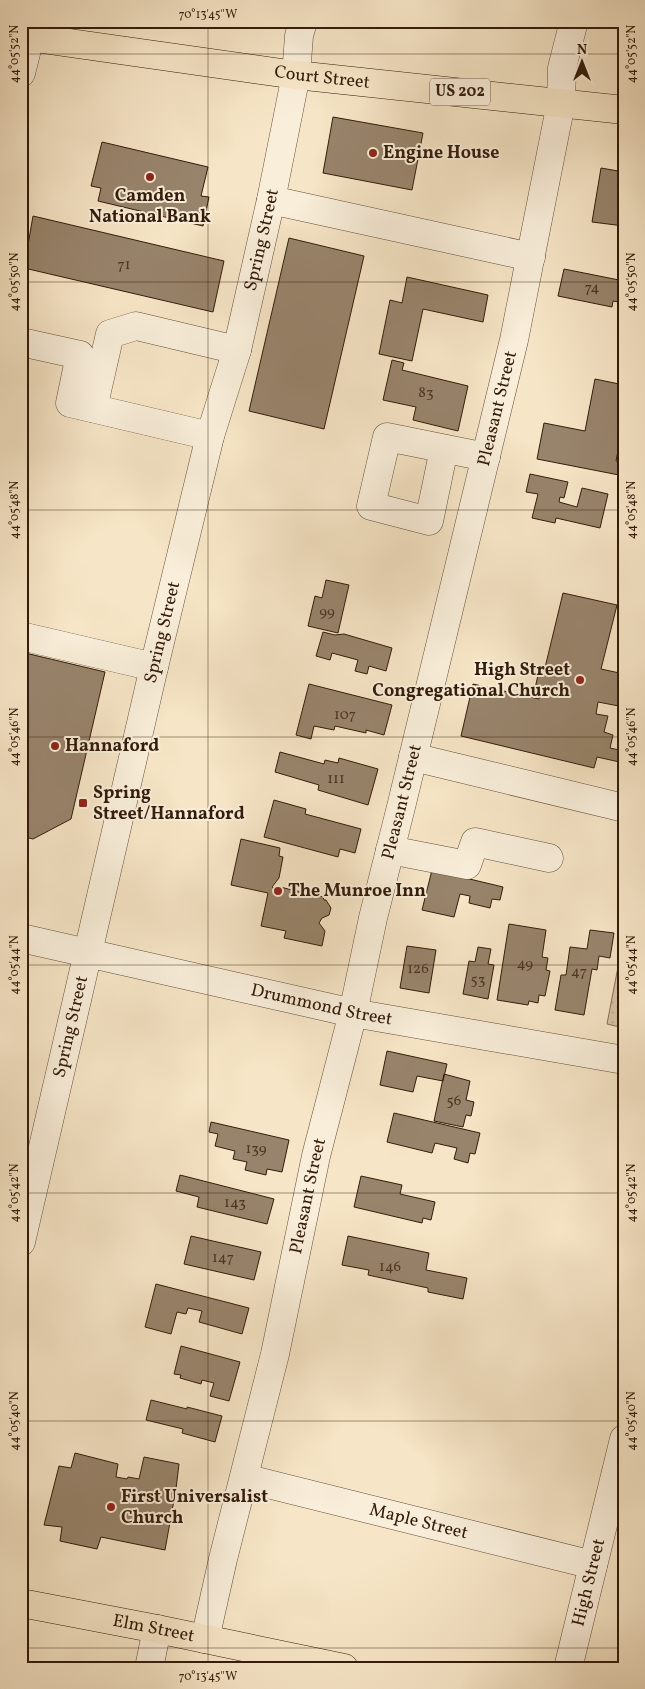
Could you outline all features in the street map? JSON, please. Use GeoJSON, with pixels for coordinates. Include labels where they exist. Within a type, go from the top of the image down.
{"type":"FeatureCollection","features":[{"type":"Feature","properties":{"kind":"main road","name":"Court Street"},"geometry":{"type":"LineString","coordinates":[[26,37],[296,75],[624,110]]}},
{"type":"Feature","properties":{"kind":"main road","name":"Elm Street"},"geometry":{"type":"LineString","coordinates":[[21,1603],[344,1668]]}},
{"type":"Feature","properties":{"kind":"street","name":"Spring Street"},"geometry":{"type":"LineString","coordinates":[[21,1242],[154,667],[210,436],[237,350],[271,200],[296,75],[299,36],[303,21]]}},
{"type":"Feature","properties":{"kind":"street","name":"Pleasant Street"},"geometry":{"type":"LineString","coordinates":[[205,1639],[275,1354],[316,1156],[353,1013],[373,918],[514,340],[560,103],[562,68],[574,21]]}},
{"type":"Feature","properties":{"kind":"street"},"geometry":{"type":"LineString","coordinates":[[21,73],[26,37]]}},
{"type":"Feature","properties":{"kind":"street"},"geometry":{"type":"LineString","coordinates":[[271,200],[531,257]]}},
{"type":"Feature","properties":{"kind":"street"},"geometry":{"type":"LineString","coordinates":[[93,408],[110,334],[136,326],[237,350]]}},
{"type":"Feature","properties":{"kind":"street"},"geometry":{"type":"LineString","coordinates":[[21,342],[80,355],[70,403],[210,436]]}},
{"type":"Feature","properties":{"kind":"street"},"geometry":{"type":"LineString","coordinates":[[444,449],[486,457]]}},
{"type":"Feature","properties":{"kind":"street"},"geometry":{"type":"LineString","coordinates":[[21,636],[154,667]]}},
{"type":"Feature","properties":{"kind":"street"},"geometry":{"type":"LineString","coordinates":[[413,757],[624,808]]}},
{"type":"Feature","properties":{"kind":"street"},"geometry":{"type":"LineString","coordinates":[[390,850],[468,865],[476,842],[549,858]]}},
{"type":"Feature","properties":{"kind":"street","name":"Drummond Street"},"geometry":{"type":"LineString","coordinates":[[21,938],[353,1013],[624,1060]]}},
{"type":"Feature","properties":{"kind":"street","name":"High Street"},"geometry":{"type":"LineString","coordinates":[[568,1668],[624,1439]]}},
{"type":"Feature","properties":{"kind":"street","name":"Maple Street"},"geometry":{"type":"LineString","coordinates":[[244,1478],[593,1565]]}},
{"type":"Feature","properties":{"kind":"street"},"geometry":{"type":"LineString","coordinates":[[149,1668],[157,1629]]}},
{"type":"Feature","properties":{"kind":"shaded area"},"geometry":{"type":"Polygon","coordinates":[[[624,941],[624,1028],[607,1024],[624,941]]]}},
{"type":"Feature","properties":{"kind":"building","name":"Engine House"},"geometry":{"type":"Polygon","coordinates":[[[333,117],[423,133],[412,190],[323,173],[333,117]]]}},
{"type":"Feature","properties":{"kind":"building","name":"Camden National Bank"},"geometry":{"type":"Polygon","coordinates":[[[102,142],[208,167],[201,196],[209,197],[203,226],[98,201],[101,188],[91,186],[102,142]]]}},
{"type":"Feature","properties":{"kind":"building"},"geometry":{"type":"Polygon","coordinates":[[[601,168],[624,172],[624,226],[592,222],[601,168]]]}},
{"type":"Feature","properties":{"kind":"building"},"geometry":{"type":"Polygon","coordinates":[[[33,216],[224,261],[213,312],[24,268],[33,216]]]}},
{"type":"Feature","properties":{"kind":"building"},"geometry":{"type":"Polygon","coordinates":[[[289,238],[364,256],[324,429],[249,411],[289,238]]]}},
{"type":"Feature","properties":{"kind":"building"},"geometry":{"type":"Polygon","coordinates":[[[564,269],[624,281],[624,303],[613,301],[612,307],[558,296],[564,269]]]}},
{"type":"Feature","properties":{"kind":"building"},"geometry":{"type":"Polygon","coordinates":[[[407,277],[488,295],[483,322],[423,309],[412,361],[379,354],[390,300],[402,303],[407,277]]]}},
{"type":"Feature","properties":{"kind":"building"},"geometry":{"type":"Polygon","coordinates":[[[392,360],[404,363],[402,370],[468,386],[458,431],[413,420],[416,407],[383,400],[392,360]]]}},
{"type":"Feature","properties":{"kind":"building"},"geometry":{"type":"Polygon","coordinates":[[[595,379],[624,385],[624,452],[618,451],[616,461],[622,462],[619,475],[537,459],[544,423],[585,431],[595,379]]]}},
{"type":"Feature","properties":{"kind":"building"},"geometry":{"type":"Polygon","coordinates":[[[530,474],[568,482],[564,498],[560,497],[559,502],[577,507],[582,488],[608,494],[600,528],[556,518],[555,523],[532,518],[538,494],[526,492],[530,474]]]}},
{"type":"Feature","properties":{"kind":"building"},"geometry":{"type":"Polygon","coordinates":[[[326,580],[349,585],[338,633],[308,626],[315,596],[322,598],[326,580]]]}},
{"type":"Feature","properties":{"kind":"building","name":"High Street Congregational Church"},"geometry":{"type":"Polygon","coordinates":[[[563,593],[617,605],[601,669],[624,674],[624,707],[598,702],[596,714],[608,716],[604,732],[613,735],[610,748],[624,751],[624,763],[597,757],[594,768],[461,736],[473,684],[539,699],[540,694],[534,693],[538,675],[543,676],[563,593]]]}},
{"type":"Feature","properties":{"kind":"building"},"geometry":{"type":"Polygon","coordinates":[[[323,632],[335,635],[344,634],[392,648],[386,671],[369,666],[367,674],[355,671],[358,660],[332,653],[330,660],[316,656],[323,632]]]}},
{"type":"Feature","properties":{"kind":"building","name":"Hannaford"},"geometry":{"type":"Polygon","coordinates":[[[21,652],[105,672],[71,819],[33,839],[21,836],[21,652]]]}},
{"type":"Feature","properties":{"kind":"building"},"geometry":{"type":"Polygon","coordinates":[[[309,684],[392,705],[384,735],[366,730],[366,733],[335,726],[334,730],[314,726],[311,739],[296,735],[309,684]]]}},
{"type":"Feature","properties":{"kind":"building"},"geometry":{"type":"Polygon","coordinates":[[[280,752],[324,764],[325,760],[338,763],[339,758],[378,769],[368,805],[318,790],[319,785],[275,772],[280,752]]]}},
{"type":"Feature","properties":{"kind":"building"},"geometry":{"type":"Polygon","coordinates":[[[274,800],[306,809],[305,814],[361,829],[355,853],[340,849],[338,857],[264,837],[274,800]]]}},
{"type":"Feature","properties":{"kind":"building","name":"The Munroe Inn"},"geometry":{"type":"Polygon","coordinates":[[[241,839],[280,848],[279,856],[283,857],[279,878],[272,887],[278,889],[280,887],[323,897],[326,900],[331,908],[329,915],[322,918],[319,923],[325,931],[322,946],[284,938],[286,931],[261,926],[268,893],[231,885],[241,839]]]}},
{"type":"Feature","properties":{"kind":"building"},"geometry":{"type":"Polygon","coordinates":[[[432,870],[503,887],[500,900],[492,899],[490,908],[469,903],[470,896],[460,894],[454,917],[422,910],[432,870]]]}},
{"type":"Feature","properties":{"kind":"building"},"geometry":{"type":"Polygon","coordinates":[[[509,924],[546,930],[542,957],[548,958],[546,970],[550,971],[545,996],[539,995],[538,1003],[529,1001],[528,1005],[497,1000],[509,924]]]}},
{"type":"Feature","properties":{"kind":"building"},"geometry":{"type":"Polygon","coordinates":[[[590,930],[614,933],[610,958],[599,956],[597,970],[592,969],[584,1015],[555,1010],[561,975],[566,975],[570,947],[587,949],[590,930]]]}},
{"type":"Feature","properties":{"kind":"building"},"geometry":{"type":"Polygon","coordinates":[[[407,946],[436,950],[429,993],[400,988],[407,946]]]}},
{"type":"Feature","properties":{"kind":"building"},"geometry":{"type":"Polygon","coordinates":[[[478,947],[491,949],[488,964],[494,965],[488,999],[463,994],[469,961],[475,962],[478,947]]]}},
{"type":"Feature","properties":{"kind":"building"},"geometry":{"type":"Polygon","coordinates":[[[21,1021],[28,1022],[21,1052],[21,1021]]]}},
{"type":"Feature","properties":{"kind":"building"},"geometry":{"type":"Polygon","coordinates":[[[387,1051],[447,1064],[443,1081],[417,1076],[413,1092],[380,1085],[387,1051]]]}},
{"type":"Feature","properties":{"kind":"building"},"geometry":{"type":"Polygon","coordinates":[[[444,1074],[470,1081],[466,1100],[474,1102],[471,1116],[466,1115],[463,1127],[434,1121],[444,1074]]]}},
{"type":"Feature","properties":{"kind":"building"},"geometry":{"type":"Polygon","coordinates":[[[394,1113],[480,1133],[475,1154],[470,1153],[468,1163],[454,1159],[457,1148],[435,1143],[432,1153],[387,1142],[394,1113]]]}},
{"type":"Feature","properties":{"kind":"building"},"geometry":{"type":"Polygon","coordinates":[[[211,1122],[289,1140],[282,1172],[267,1169],[266,1175],[245,1170],[247,1162],[233,1159],[235,1151],[215,1146],[218,1134],[209,1132],[211,1122]]]}},
{"type":"Feature","properties":{"kind":"building"},"geometry":{"type":"Polygon","coordinates":[[[180,1175],[274,1199],[267,1224],[197,1207],[199,1197],[176,1191],[180,1175]]]}},
{"type":"Feature","properties":{"kind":"building"},"geometry":{"type":"Polygon","coordinates":[[[361,1176],[402,1185],[400,1194],[435,1202],[431,1220],[423,1218],[422,1223],[354,1207],[361,1176]]]}},
{"type":"Feature","properties":{"kind":"building"},"geometry":{"type":"Polygon","coordinates":[[[191,1236],[261,1252],[254,1280],[184,1264],[191,1236]]]}},
{"type":"Feature","properties":{"kind":"building"},"geometry":{"type":"Polygon","coordinates":[[[348,1236],[429,1253],[426,1270],[467,1278],[463,1299],[428,1292],[428,1288],[368,1275],[369,1270],[342,1265],[348,1236]]]}},
{"type":"Feature","properties":{"kind":"building"},"geometry":{"type":"Polygon","coordinates":[[[156,1284],[249,1308],[242,1334],[199,1322],[202,1311],[188,1308],[186,1314],[177,1312],[171,1334],[145,1327],[156,1284]]]}},
{"type":"Feature","properties":{"kind":"building"},"geometry":{"type":"Polygon","coordinates":[[[181,1346],[240,1362],[229,1401],[210,1396],[214,1383],[202,1380],[201,1384],[180,1378],[181,1375],[174,1374],[181,1346]]]}},
{"type":"Feature","properties":{"kind":"building"},"geometry":{"type":"Polygon","coordinates":[[[151,1400],[222,1416],[215,1442],[182,1433],[183,1429],[146,1420],[151,1400]]]}},
{"type":"Feature","properties":{"kind":"building","name":"First Universalist Church"},"geometry":{"type":"Polygon","coordinates":[[[75,1453],[118,1464],[116,1477],[127,1479],[128,1477],[139,1479],[144,1457],[179,1464],[165,1550],[101,1537],[97,1549],[60,1541],[62,1527],[44,1525],[59,1466],[71,1468],[75,1453]]]}},
{"type":"Feature","properties":{"kind":"place","name":"Engine House"},"geometry":{"type":"Point","coordinates":[373,153]}},
{"type":"Feature","properties":{"kind":"place","name":"Camden National Bank"},"geometry":{"type":"Point","coordinates":[150,177]}},
{"type":"Feature","properties":{"kind":"place","name":"High Street Congregational Church"},"geometry":{"type":"Point","coordinates":[580,680]}},
{"type":"Feature","properties":{"kind":"place","name":"Hannaford"},"geometry":{"type":"Point","coordinates":[55,746]}},
{"type":"Feature","properties":{"kind":"place","name":"Spring Street/Hannaford"},"geometry":{"type":"Point","coordinates":[83,803]}},
{"type":"Feature","properties":{"kind":"place","name":"The Munroe Inn"},"geometry":{"type":"Point","coordinates":[278,891]}},
{"type":"Feature","properties":{"kind":"place","name":"First Universalist Church"},"geometry":{"type":"Point","coordinates":[111,1507]}}]}
